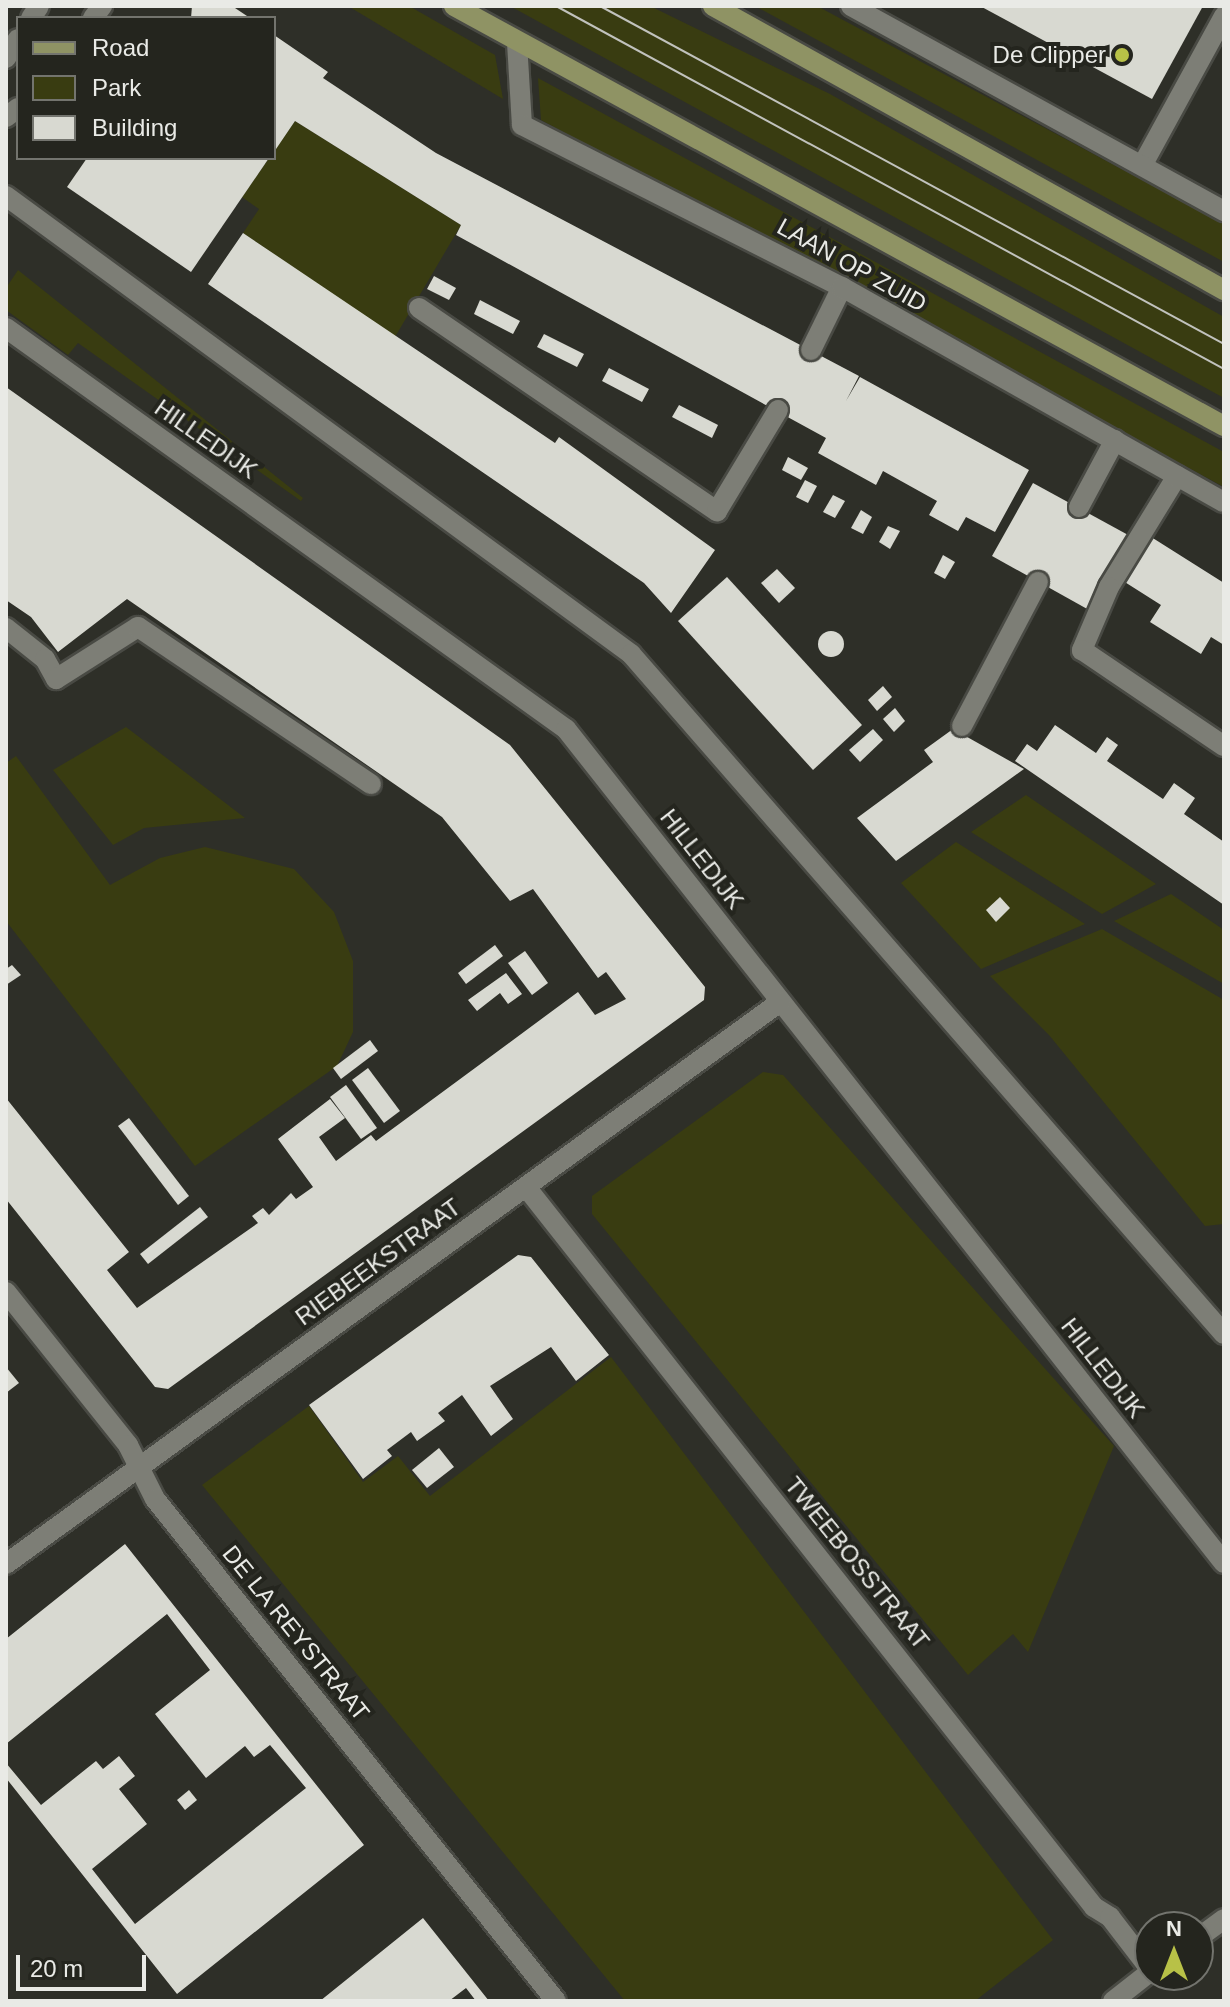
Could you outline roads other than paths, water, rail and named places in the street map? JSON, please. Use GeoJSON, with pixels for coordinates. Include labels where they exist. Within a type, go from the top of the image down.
{"type":"FeatureCollection","features":[{"type":"Feature","properties":{"kind":"main road","name":"LAAN OP ZUID"},"geometry":{"type":"LineString","coordinates":[[454,6],[1224,426]]}},
{"type":"Feature","properties":{"kind":"main road"},"geometry":{"type":"LineString","coordinates":[[713,6],[1224,290]]}},
{"type":"Feature","properties":{"kind":"street"},"geometry":{"type":"LineString","coordinates":[[851,6],[1224,211]]}},
{"type":"Feature","properties":{"kind":"street"},"geometry":{"type":"LineString","coordinates":[[1143,164],[1224,16]]}},
{"type":"Feature","properties":{"kind":"street","name":"LAAN OP ZUID"},"geometry":{"type":"LineString","coordinates":[[517,42],[522,125],[842,287],[1224,502]]}},
{"type":"Feature","properties":{"kind":"street"},"geometry":{"type":"LineString","coordinates":[[6,196],[631,654],[1217,1311],[1224,1334]]}},
{"type":"Feature","properties":{"kind":"street"},"geometry":{"type":"LineString","coordinates":[[811,350],[842,287]]}},
{"type":"Feature","properties":{"kind":"street"},"geometry":{"type":"LineString","coordinates":[[419,308],[717,511],[778,410]]}},
{"type":"Feature","properties":{"kind":"street","name":"HILLEDIJK"},"geometry":{"type":"LineString","coordinates":[[6,328],[546,710],[600,769],[780,1002],[1224,1563]]}},
{"type":"Feature","properties":{"kind":"street"},"geometry":{"type":"LineString","coordinates":[[1079,507],[1115,440]]}},
{"type":"Feature","properties":{"kind":"street"},"geometry":{"type":"LineString","coordinates":[[1177,476],[1109,587],[1082,650],[1224,746]]}},
{"type":"Feature","properties":{"kind":"street"},"geometry":{"type":"LineString","coordinates":[[962,726],[1038,582]]}},
{"type":"Feature","properties":{"kind":"street"},"geometry":{"type":"LineString","coordinates":[[6,628],[45,659],[56,679],[138,627],[371,784]]}},
{"type":"Feature","properties":{"kind":"street","name":"RIEBEEKSTRAAT"},"geometry":{"type":"LineString","coordinates":[[6,1564],[138,1464],[780,1002]]}},
{"type":"Feature","properties":{"kind":"street","name":"TWEEBOSSTRAAT"},"geometry":{"type":"LineString","coordinates":[[526,1187],[1094,1907],[1110,1917],[1134,1949]]}},
{"type":"Feature","properties":{"kind":"street","name":"DE LA REYSTRAAT"},"geometry":{"type":"LineString","coordinates":[[6,1292],[95,1401],[138,1464],[155,1499],[556,2001]]}},
{"type":"Feature","properties":{"kind":"tram line"},"geometry":{"type":"LineString","coordinates":[[556,6],[1224,369]]}},
{"type":"Feature","properties":{"kind":"tram line"},"geometry":{"type":"LineString","coordinates":[[600,6],[1224,344]]}},
{"type":"Feature","properties":{"kind":"place","name":"De Clipper"},"geometry":{"type":"Point","coordinates":[1122,55]}}]}
